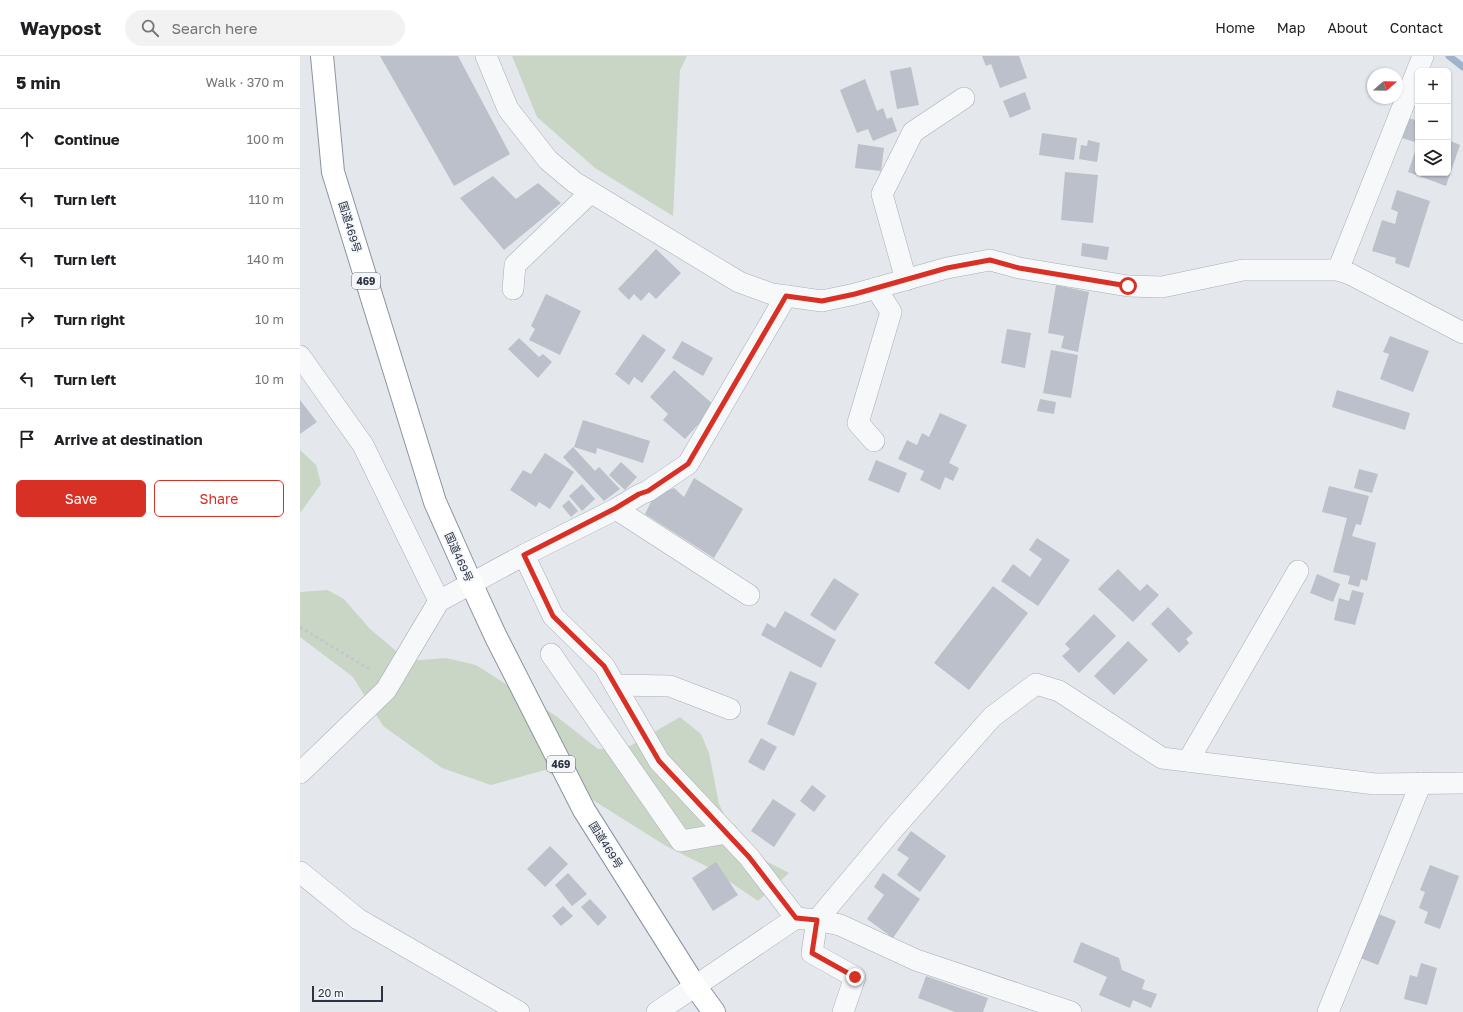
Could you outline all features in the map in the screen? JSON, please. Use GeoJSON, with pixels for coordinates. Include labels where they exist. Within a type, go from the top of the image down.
{"type":"FeatureCollection","features":[{"type":"Feature","properties":{"kind":"highway","name":"国道469号"},"geometry":{"type":"LineString","coordinates":[[322,56],[332,172],[435,502],[471,584],[584,810],[695,986],[714,1012]]}},
{"type":"Feature","properties":{"kind":"street"},"geometry":{"type":"LineString","coordinates":[[486,56],[508,109],[548,160],[574,182],[739,282],[772,294],[822,301],[876,288],[947,268],[990,260],[1019,268],[1120,284],[1162,287],[1243,270],[1338,270],[1350,274],[1463,333]]}},
{"type":"Feature","properties":{"kind":"street"},"geometry":{"type":"LineString","coordinates":[[1338,270],[1423,56]]}},
{"type":"Feature","properties":{"kind":"street"},"geometry":{"type":"LineString","coordinates":[[906,280],[882,194],[913,132],[964,98]]}},
{"type":"Feature","properties":{"kind":"street"},"geometry":{"type":"LineString","coordinates":[[513,289],[515,265],[590,193]]}},
{"type":"Feature","properties":{"kind":"street"},"geometry":{"type":"LineString","coordinates":[[874,441],[858,422],[891,312],[876,288]]}},
{"type":"Feature","properties":{"kind":"street"},"geometry":{"type":"LineString","coordinates":[[300,773],[386,690],[440,601],[524,555],[616,508],[639,494],[648,491],[688,464],[786,296]]}},
{"type":"Feature","properties":{"kind":"street"},"geometry":{"type":"LineString","coordinates":[[300,356],[363,445],[440,601]]}},
{"type":"Feature","properties":{"kind":"street"},"geometry":{"type":"LineString","coordinates":[[616,508],[749,595]]}},
{"type":"Feature","properties":{"kind":"street"},"geometry":{"type":"LineString","coordinates":[[524,555],[553,616],[604,666],[659,761],[749,857],[796,918]]}},
{"type":"Feature","properties":{"kind":"street"},"geometry":{"type":"LineString","coordinates":[[1188,761],[1298,571]]}},
{"type":"Feature","properties":{"kind":"street"},"geometry":{"type":"LineString","coordinates":[[551,654],[681,842],[727,833]]}},
{"type":"Feature","properties":{"kind":"street"},"geometry":{"type":"LineString","coordinates":[[843,1012],[855,977],[812,953],[817,920],[992,717],[1036,684],[1059,691],[1162,758],[1375,784],[1463,783]]}},
{"type":"Feature","properties":{"kind":"street"},"geometry":{"type":"LineString","coordinates":[[615,685],[670,686],[730,710]]}},
{"type":"Feature","properties":{"kind":"street"},"geometry":{"type":"LineString","coordinates":[[1328,1012],[1421,783]]}},
{"type":"Feature","properties":{"kind":"street"},"geometry":{"type":"LineString","coordinates":[[300,872],[358,919],[519,1012]]}},
{"type":"Feature","properties":{"kind":"street"},"geometry":{"type":"LineString","coordinates":[[657,1012],[796,918],[817,920],[840,925],[916,960],[1071,1012]]}},
{"type":"Feature","properties":{"kind":"path"},"geometry":{"type":"LineString","coordinates":[[300,627],[369,669],[386,690]]}},
{"type":"Feature","properties":{"kind":"green space"},"geometry":{"type":"Polygon","coordinates":[[[512,56],[687,56],[680,70],[673,216],[595,168],[537,117],[512,56]]]}},
{"type":"Feature","properties":{"kind":"green space"},"geometry":{"type":"Polygon","coordinates":[[[300,450],[316,465],[321,484],[300,513],[300,450]]]}},
{"type":"Feature","properties":{"kind":"green space"},"geometry":{"type":"Polygon","coordinates":[[[327,590],[344,599],[370,629],[408,661],[446,658],[476,665],[556,716],[598,749],[625,749],[680,717],[701,734],[709,753],[719,804],[741,848],[789,873],[758,901],[708,867],[666,846],[545,770],[491,785],[442,768],[383,726],[353,677],[300,637],[300,592],[327,590]]]}},
{"type":"Feature","properties":{"kind":"building"},"geometry":{"type":"Polygon","coordinates":[[[380,56],[458,56],[510,154],[454,186],[380,56]]]}},
{"type":"Feature","properties":{"kind":"building"},"geometry":{"type":"Polygon","coordinates":[[[982,56],[1019,56],[1027,78],[1000,88],[991,64],[986,66],[982,56]]]}},
{"type":"Feature","properties":{"kind":"building"},"geometry":{"type":"Polygon","coordinates":[[[911,67],[919,105],[897,109],[890,71],[911,67]]]}},
{"type":"Feature","properties":{"kind":"building"},"geometry":{"type":"Polygon","coordinates":[[[865,79],[877,111],[883,108],[887,119],[892,117],[897,131],[873,141],[868,129],[857,133],[840,90],[865,79]]]}},
{"type":"Feature","properties":{"kind":"building"},"geometry":{"type":"Polygon","coordinates":[[[1025,92],[1031,109],[1010,118],[1003,101],[1025,92]]]}},
{"type":"Feature","properties":{"kind":"building"},"geometry":{"type":"Polygon","coordinates":[[[1409,118],[1415,120],[1415,142],[1402,138],[1409,118]]]}},
{"type":"Feature","properties":{"kind":"building"},"geometry":{"type":"Polygon","coordinates":[[[1042,133],[1077,138],[1074,160],[1039,155],[1042,133]]]}},
{"type":"Feature","properties":{"kind":"building"},"geometry":{"type":"Polygon","coordinates":[[[1088,140],[1100,143],[1097,162],[1079,159],[1081,145],[1087,146],[1088,140]]]}},
{"type":"Feature","properties":{"kind":"building"},"geometry":{"type":"Polygon","coordinates":[[[1451,141],[1460,145],[1451,171],[1451,141]]]}},
{"type":"Feature","properties":{"kind":"building"},"geometry":{"type":"Polygon","coordinates":[[[858,144],[884,148],[881,171],[855,168],[858,144]]]}},
{"type":"Feature","properties":{"kind":"building"},"geometry":{"type":"Polygon","coordinates":[[[1415,152],[1415,175],[1408,172],[1415,152]]]}},
{"type":"Feature","properties":{"kind":"building"},"geometry":{"type":"Polygon","coordinates":[[[1065,172],[1098,175],[1093,223],[1061,220],[1065,172]]]}},
{"type":"Feature","properties":{"kind":"building"},"geometry":{"type":"Polygon","coordinates":[[[493,176],[516,199],[538,183],[561,203],[504,250],[460,198],[493,176]]]}},
{"type":"Feature","properties":{"kind":"building"},"geometry":{"type":"Polygon","coordinates":[[[1419,176],[1449,176],[1446,186],[1419,176]]]}},
{"type":"Feature","properties":{"kind":"building"},"geometry":{"type":"Polygon","coordinates":[[[1397,190],[1430,201],[1409,268],[1395,263],[1396,258],[1372,251],[1382,220],[1395,224],[1398,212],[1391,209],[1397,190]]]}},
{"type":"Feature","properties":{"kind":"building"},"geometry":{"type":"Polygon","coordinates":[[[1082,243],[1109,247],[1107,260],[1081,256],[1082,243]]]}},
{"type":"Feature","properties":{"kind":"building"},"geometry":{"type":"Polygon","coordinates":[[[656,249],[681,273],[656,299],[649,292],[641,301],[634,294],[629,300],[618,289],[656,249]]]}},
{"type":"Feature","properties":{"kind":"building"},"geometry":{"type":"Polygon","coordinates":[[[1056,285],[1089,292],[1078,352],[1061,348],[1064,336],[1048,333],[1056,285]]]}},
{"type":"Feature","properties":{"kind":"building"},"geometry":{"type":"Polygon","coordinates":[[[546,294],[581,311],[560,355],[529,340],[535,329],[531,326],[546,294]]]}},
{"type":"Feature","properties":{"kind":"building"},"geometry":{"type":"Polygon","coordinates":[[[1007,329],[1031,333],[1025,368],[1001,363],[1007,329]]]}},
{"type":"Feature","properties":{"kind":"building"},"geometry":{"type":"Polygon","coordinates":[[[643,334],[666,350],[642,383],[634,377],[629,385],[615,374],[643,334]]]}},
{"type":"Feature","properties":{"kind":"building"},"geometry":{"type":"Polygon","coordinates":[[[1390,336],[1429,351],[1413,392],[1380,379],[1389,354],[1383,352],[1390,336]]]}},
{"type":"Feature","properties":{"kind":"building"},"geometry":{"type":"Polygon","coordinates":[[[519,338],[539,357],[543,354],[552,362],[538,378],[508,349],[519,338]]]}},
{"type":"Feature","properties":{"kind":"building"},"geometry":{"type":"Polygon","coordinates":[[[682,341],[713,358],[703,376],[672,358],[682,341]]]}},
{"type":"Feature","properties":{"kind":"building"},"geometry":{"type":"Polygon","coordinates":[[[1051,350],[1078,355],[1071,398],[1043,393],[1051,350]]]}},
{"type":"Feature","properties":{"kind":"building"},"geometry":{"type":"Polygon","coordinates":[[[674,370],[715,406],[685,439],[663,420],[668,414],[650,397],[674,370]]]}},
{"type":"Feature","properties":{"kind":"building"},"geometry":{"type":"Polygon","coordinates":[[[1337,390],[1410,413],[1405,430],[1332,407],[1337,390]]]}},
{"type":"Feature","properties":{"kind":"building"},"geometry":{"type":"Polygon","coordinates":[[[1040,399],[1056,402],[1054,414],[1037,411],[1040,399]]]}},
{"type":"Feature","properties":{"kind":"building"},"geometry":{"type":"Polygon","coordinates":[[[300,400],[317,422],[300,434],[300,400]]]}},
{"type":"Feature","properties":{"kind":"building"},"geometry":{"type":"Polygon","coordinates":[[[940,413],[967,425],[949,463],[959,468],[953,481],[945,477],[940,490],[920,480],[924,471],[898,459],[907,440],[917,445],[922,433],[929,437],[940,413]]]}},
{"type":"Feature","properties":{"kind":"building"},"geometry":{"type":"Polygon","coordinates":[[[583,420],[650,441],[643,463],[597,448],[596,454],[574,447],[583,420]]]}},
{"type":"Feature","properties":{"kind":"building"},"geometry":{"type":"Polygon","coordinates":[[[573,447],[595,471],[599,467],[620,489],[604,501],[563,457],[573,447]]]}},
{"type":"Feature","properties":{"kind":"building"},"geometry":{"type":"Polygon","coordinates":[[[545,453],[574,472],[550,509],[539,502],[536,507],[510,490],[523,470],[531,474],[545,453]]]}},
{"type":"Feature","properties":{"kind":"building"},"geometry":{"type":"Polygon","coordinates":[[[876,460],[907,473],[899,493],[868,480],[876,460]]]}},
{"type":"Feature","properties":{"kind":"building"},"geometry":{"type":"Polygon","coordinates":[[[621,462],[637,477],[625,490],[609,475],[621,462]]]}},
{"type":"Feature","properties":{"kind":"building"},"geometry":{"type":"Polygon","coordinates":[[[1359,469],[1378,474],[1372,493],[1354,488],[1359,469]]]}},
{"type":"Feature","properties":{"kind":"building"},"geometry":{"type":"Polygon","coordinates":[[[694,478],[743,509],[714,558],[645,514],[654,496],[674,488],[684,497],[694,478]]]}},
{"type":"Feature","properties":{"kind":"building"},"geometry":{"type":"Polygon","coordinates":[[[582,484],[595,499],[582,511],[569,496],[582,484]]]}},
{"type":"Feature","properties":{"kind":"building"},"geometry":{"type":"Polygon","coordinates":[[[1329,486],[1369,496],[1361,525],[1356,524],[1352,536],[1376,543],[1367,581],[1361,579],[1359,587],[1348,584],[1350,576],[1333,572],[1347,518],[1322,512],[1329,486]]]}},
{"type":"Feature","properties":{"kind":"building"},"geometry":{"type":"Polygon","coordinates":[[[569,500],[578,511],[571,517],[562,506],[569,500]]]}},
{"type":"Feature","properties":{"kind":"building"},"geometry":{"type":"Polygon","coordinates":[[[1037,538],[1070,560],[1038,606],[1001,581],[1013,564],[1030,577],[1042,559],[1029,550],[1037,538]]]}},
{"type":"Feature","properties":{"kind":"building"},"geometry":{"type":"Polygon","coordinates":[[[1118,569],[1140,591],[1147,584],[1159,595],[1133,622],[1098,589],[1118,569]]]}},
{"type":"Feature","properties":{"kind":"building"},"geometry":{"type":"Polygon","coordinates":[[[1317,574],[1340,584],[1333,602],[1310,593],[1317,574]]]}},
{"type":"Feature","properties":{"kind":"building"},"geometry":{"type":"Polygon","coordinates":[[[834,578],[859,594],[835,631],[810,615],[834,578]]]}},
{"type":"Feature","properties":{"kind":"building"},"geometry":{"type":"Polygon","coordinates":[[[993,586],[1028,613],[969,690],[934,663],[993,586]]]}},
{"type":"Feature","properties":{"kind":"building"},"geometry":{"type":"Polygon","coordinates":[[[1352,590],[1364,593],[1355,625],[1334,620],[1339,598],[1349,601],[1352,590]]]}},
{"type":"Feature","properties":{"kind":"building"},"geometry":{"type":"Polygon","coordinates":[[[1168,607],[1193,633],[1186,639],[1189,643],[1179,653],[1151,624],[1168,607]]]}},
{"type":"Feature","properties":{"kind":"building"},"geometry":{"type":"Polygon","coordinates":[[[785,611],[836,640],[821,668],[761,635],[767,623],[775,628],[785,611]]]}},
{"type":"Feature","properties":{"kind":"building"},"geometry":{"type":"Polygon","coordinates":[[[1094,614],[1116,636],[1079,673],[1062,656],[1070,649],[1065,644],[1094,614]]]}},
{"type":"Feature","properties":{"kind":"building"},"geometry":{"type":"Polygon","coordinates":[[[1128,641],[1148,660],[1114,695],[1094,676],[1128,641]]]}},
{"type":"Feature","properties":{"kind":"building"},"geometry":{"type":"Polygon","coordinates":[[[790,671],[817,683],[794,736],[767,724],[790,671]]]}},
{"type":"Feature","properties":{"kind":"building"},"geometry":{"type":"Polygon","coordinates":[[[761,738],[777,747],[764,771],[748,762],[761,738]]]}},
{"type":"Feature","properties":{"kind":"building"},"geometry":{"type":"Polygon","coordinates":[[[812,785],[826,796],[814,812],[800,801],[812,785]]]}},
{"type":"Feature","properties":{"kind":"building"},"geometry":{"type":"Polygon","coordinates":[[[773,799],[796,814],[774,847],[751,831],[773,799]]]}},
{"type":"Feature","properties":{"kind":"building"},"geometry":{"type":"Polygon","coordinates":[[[911,831],[946,856],[920,892],[897,875],[909,858],[897,850],[911,831]]]}},
{"type":"Feature","properties":{"kind":"building"},"geometry":{"type":"Polygon","coordinates":[[[550,846],[568,864],[545,887],[527,869],[550,846]]]}},
{"type":"Feature","properties":{"kind":"building"},"geometry":{"type":"Polygon","coordinates":[[[716,862],[738,895],[713,911],[692,878],[716,862]]]}},
{"type":"Feature","properties":{"kind":"building"},"geometry":{"type":"Polygon","coordinates":[[[1430,865],[1459,876],[1440,929],[1424,923],[1428,912],[1419,908],[1425,892],[1420,890],[1430,865]]]}},
{"type":"Feature","properties":{"kind":"building"},"geometry":{"type":"Polygon","coordinates":[[[568,873],[587,894],[572,906],[555,885],[568,873]]]}},
{"type":"Feature","properties":{"kind":"building"},"geometry":{"type":"Polygon","coordinates":[[[883,873],[920,899],[893,938],[867,919],[884,895],[874,887],[883,873]]]}},
{"type":"Feature","properties":{"kind":"building"},"geometry":{"type":"Polygon","coordinates":[[[590,899],[607,917],[598,926],[581,907],[590,899]]]}},
{"type":"Feature","properties":{"kind":"building"},"geometry":{"type":"Polygon","coordinates":[[[563,906],[573,916],[561,926],[552,916],[563,906]]]}},
{"type":"Feature","properties":{"kind":"building"},"geometry":{"type":"Polygon","coordinates":[[[1376,913],[1396,921],[1378,965],[1358,957],[1376,913]]]}},
{"type":"Feature","properties":{"kind":"building"},"geometry":{"type":"Polygon","coordinates":[[[1081,942],[1119,958],[1122,970],[1145,980],[1142,989],[1157,994],[1151,1008],[1133,1000],[1130,1008],[1099,995],[1107,977],[1073,962],[1081,942]]]}},
{"type":"Feature","properties":{"kind":"building"},"geometry":{"type":"Polygon","coordinates":[[[1421,963],[1437,968],[1427,1005],[1404,999],[1410,975],[1417,977],[1421,963]]]}},
{"type":"Feature","properties":{"kind":"building"},"geometry":{"type":"Polygon","coordinates":[[[926,976],[988,998],[983,1012],[955,1012],[918,998],[926,976]]]}},
{"type":"Feature","properties":{"kind":"waterway"},"geometry":{"type":"LineString","coordinates":[[1449,56],[1463,67]]}},
{"type":"Feature","properties":{"kind":"route"},"geometry":{"type":"LineString","coordinates":[[855,977],[812,953],[817,920],[796,918],[749,857],[659,761],[604,666],[553,616],[524,555],[616,508],[639,494],[648,491],[688,464],[786,296],[822,301],[855,294],[947,268],[990,260],[1019,268],[1128,286]]}}]}
